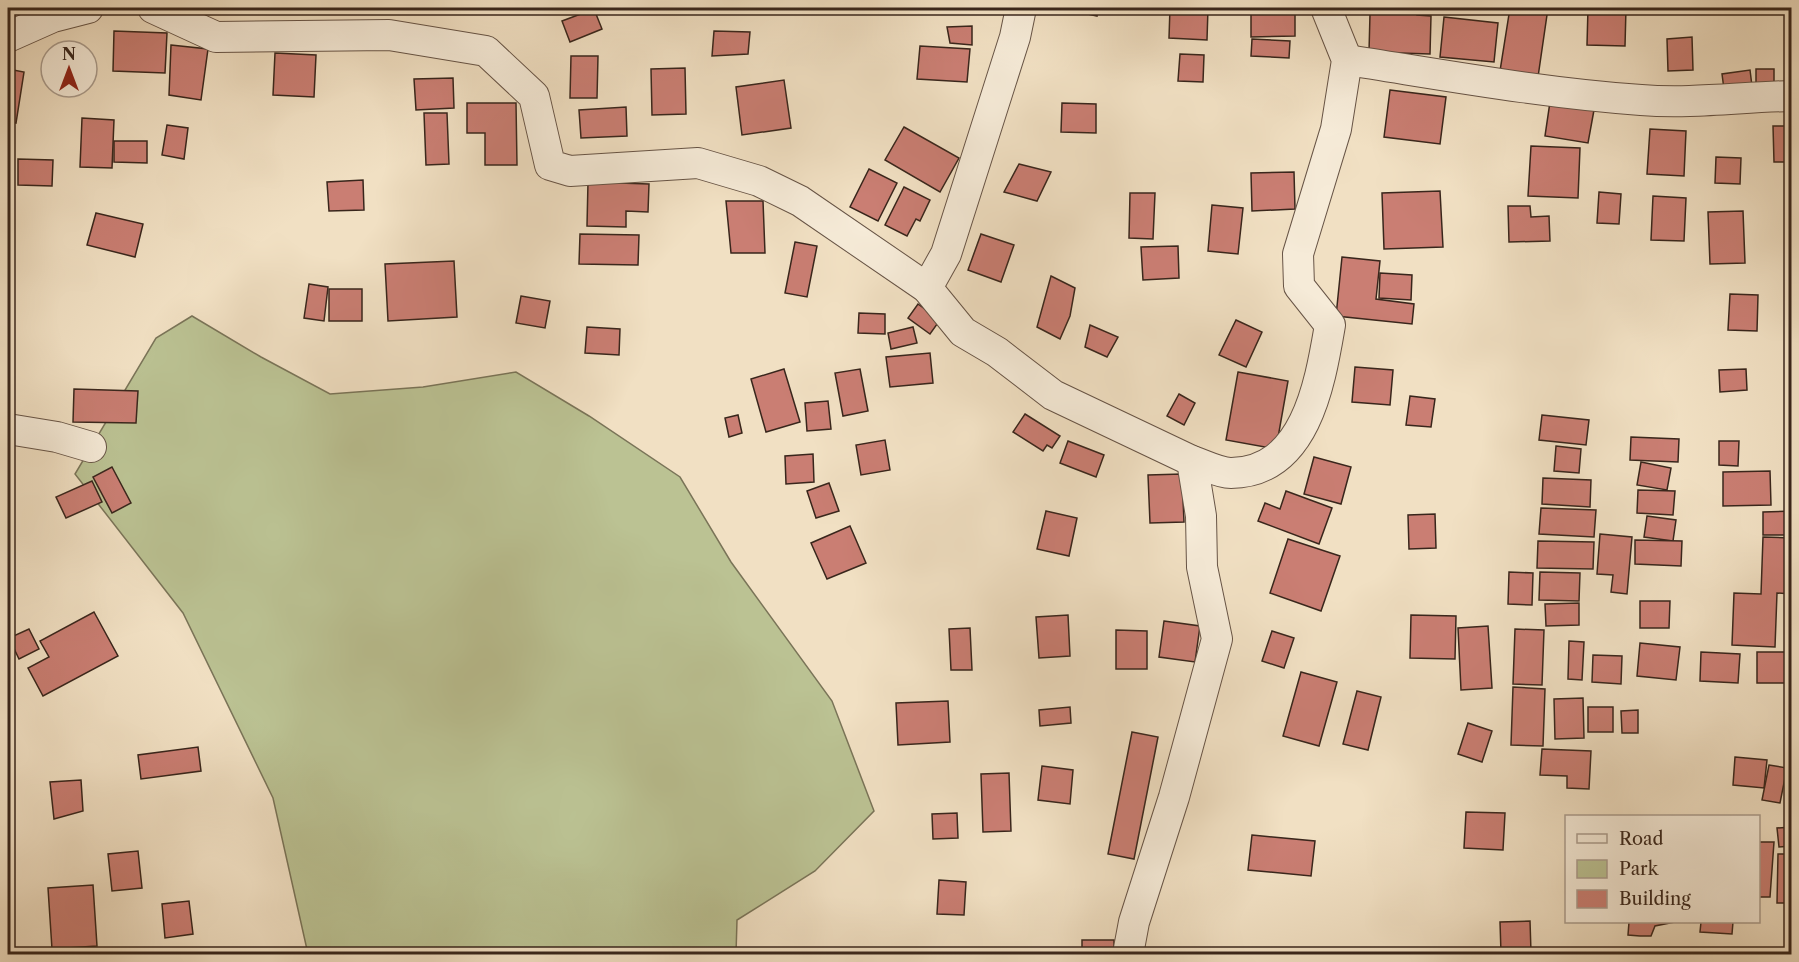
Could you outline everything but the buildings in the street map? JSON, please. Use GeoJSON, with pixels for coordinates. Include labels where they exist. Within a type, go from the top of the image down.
{"type":"FeatureCollection","features":[{"type":"Feature","properties":{"kind":"street"},"geometry":{"type":"LineString","coordinates":[[8,37],[53,17],[87,8]]}},
{"type":"Feature","properties":{"kind":"street"},"geometry":{"type":"LineString","coordinates":[[153,8],[216,38],[389,35],[486,51],[534,96],[550,165],[570,171],[698,163],[759,181],[800,201],[927,288],[963,332],[997,352],[1053,395],[1192,461],[1229,473],[1258,470],[1276,460],[1294,440],[1319,387],[1330,325],[1299,286],[1298,254],[1336,129],[1347,60],[1326,8]]}},
{"type":"Feature","properties":{"kind":"street"},"geometry":{"type":"LineString","coordinates":[[927,288],[946,254],[1015,37],[1021,8]]}},
{"type":"Feature","properties":{"kind":"street"},"geometry":{"type":"LineString","coordinates":[[1347,60],[1458,79],[1641,100],[1698,102],[1791,96]]}},
{"type":"Feature","properties":{"kind":"street"},"geometry":{"type":"LineString","coordinates":[[8,429],[57,437],[91,447]]}},
{"type":"Feature","properties":{"kind":"street"},"geometry":{"type":"LineString","coordinates":[[1128,954],[1134,922],[1174,797],[1217,639],[1202,567],[1201,516],[1192,461]]}},
{"type":"Feature","properties":{"kind":"green space"},"geometry":{"type":"Polygon","coordinates":[[[192,316],[330,394],[423,387],[516,372],[589,416],[680,477],[731,562],[832,701],[874,811],[815,871],[737,920],[736,954],[308,954],[273,798],[183,613],[75,474],[156,338],[192,316]]]}}]}
